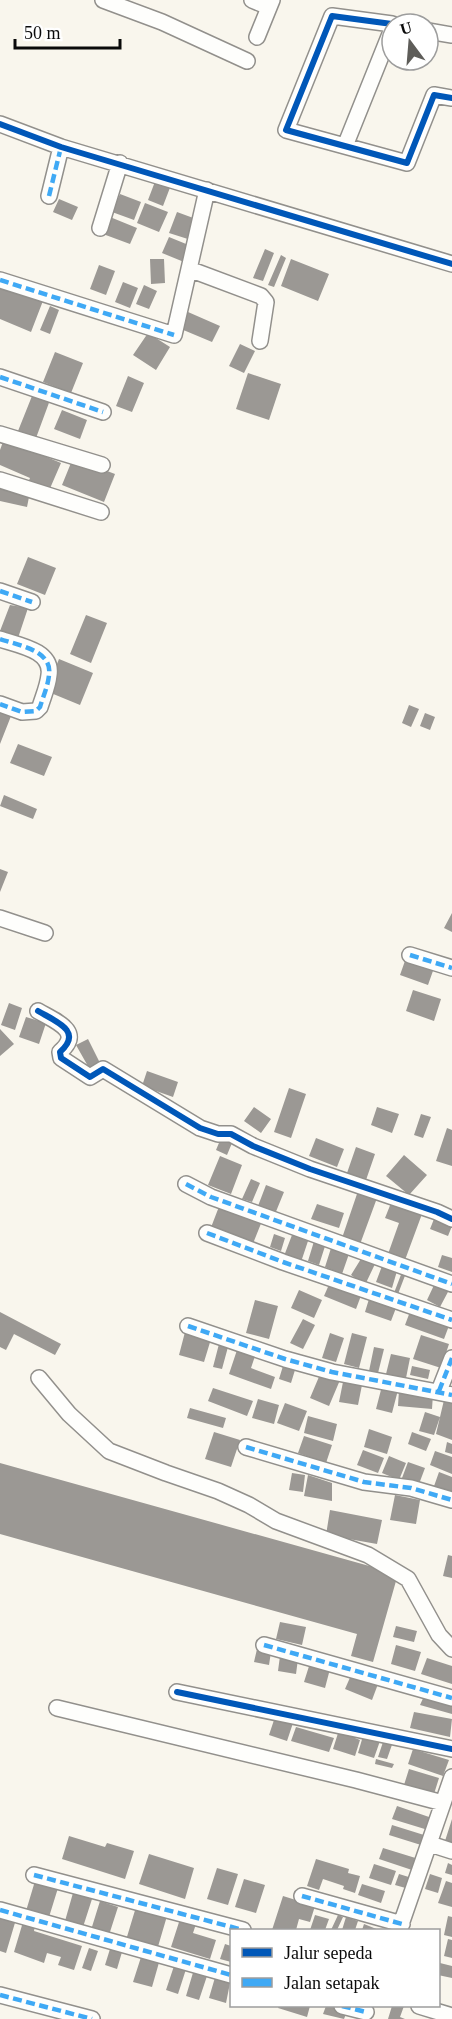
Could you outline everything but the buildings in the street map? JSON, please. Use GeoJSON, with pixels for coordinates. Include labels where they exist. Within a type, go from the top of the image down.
{"type":"FeatureCollection","features":[{"type":"Feature","properties":{"kind":"street"},"geometry":{"type":"LineString","coordinates":[[103,0],[140,6],[247,61]]}},
{"type":"Feature","properties":{"kind":"street"},"geometry":{"type":"LineString","coordinates":[[252,0],[270,3],[257,37]]}},
{"type":"Feature","properties":{"kind":"street"},"geometry":{"type":"LineString","coordinates":[[380,22],[332,16],[286,130],[407,163],[434,95],[452,98]]}},
{"type":"Feature","properties":{"kind":"street"},"geometry":{"type":"LineString","coordinates":[[345,147],[380,59]]}},
{"type":"Feature","properties":{"kind":"street"},"geometry":{"type":"LineString","coordinates":[[0,124],[61,147],[452,264]]}},
{"type":"Feature","properties":{"kind":"street"},"geometry":{"type":"LineString","coordinates":[[49,196],[61,147]]}},
{"type":"Feature","properties":{"kind":"street"},"geometry":{"type":"LineString","coordinates":[[100,228],[120,163]]}},
{"type":"Feature","properties":{"kind":"street"},"geometry":{"type":"LineString","coordinates":[[0,280],[174,335],[207,190]]}},
{"type":"Feature","properties":{"kind":"street"},"geometry":{"type":"LineString","coordinates":[[189,269],[261,296],[266,302],[260,341]]}},
{"type":"Feature","properties":{"kind":"street"},"geometry":{"type":"LineString","coordinates":[[1,380],[103,412]]}},
{"type":"Feature","properties":{"kind":"street"},"geometry":{"type":"LineString","coordinates":[[0,434],[102,465]]}},
{"type":"Feature","properties":{"kind":"street"},"geometry":{"type":"LineString","coordinates":[[0,480],[100,512]]}},
{"type":"Feature","properties":{"kind":"street"},"geometry":{"type":"LineString","coordinates":[[0,591],[32,602]]}},
{"type":"Feature","properties":{"kind":"street"},"geometry":{"type":"LineString","coordinates":[[0,639],[30,648],[40,654],[50,672],[40,707],[36,711],[22,712],[0,704]]}},
{"type":"Feature","properties":{"kind":"street"},"geometry":{"type":"LineString","coordinates":[[0,918],[45,933]]}},
{"type":"Feature","properties":{"kind":"street"},"geometry":{"type":"LineString","coordinates":[[410,955],[452,968]]}},
{"type":"Feature","properties":{"kind":"street"},"geometry":{"type":"LineString","coordinates":[[38,1011],[67,1028],[70,1037],[69,1044],[60,1052],[61,1058],[90,1077],[103,1069],[200,1128],[218,1134],[231,1134],[253,1146],[310,1169],[452,1219]]}},
{"type":"Feature","properties":{"kind":"street"},"geometry":{"type":"LineString","coordinates":[[186,1184],[211,1197],[452,1284]]}},
{"type":"Feature","properties":{"kind":"street"},"geometry":{"type":"LineString","coordinates":[[207,1233],[283,1262],[452,1320]]}},
{"type":"Feature","properties":{"kind":"street"},"geometry":{"type":"LineString","coordinates":[[188,1326],[285,1359],[332,1372],[446,1393],[452,1358]]}},
{"type":"Feature","properties":{"kind":"street"},"geometry":{"type":"LineString","coordinates":[[39,1378],[69,1414],[109,1451],[218,1491],[249,1505],[276,1521],[368,1555],[408,1579],[439,1635],[452,1649]]}},
{"type":"Feature","properties":{"kind":"street"},"geometry":{"type":"LineString","coordinates":[[246,1447],[364,1482],[411,1488],[452,1500]]}},
{"type":"Feature","properties":{"kind":"street"},"geometry":{"type":"LineString","coordinates":[[264,1645],[452,1698]]}},
{"type":"Feature","properties":{"kind":"street"},"geometry":{"type":"LineString","coordinates":[[177,1692],[452,1749]]}},
{"type":"Feature","properties":{"kind":"street"},"geometry":{"type":"LineString","coordinates":[[57,1708],[443,1803]]}},
{"type":"Feature","properties":{"kind":"street"},"geometry":{"type":"LineString","coordinates":[[302,1896],[401,1927],[452,1777]]}},
{"type":"Feature","properties":{"kind":"street"},"geometry":{"type":"LineString","coordinates":[[430,1844],[452,1851]]}},
{"type":"Feature","properties":{"kind":"street"},"geometry":{"type":"LineString","coordinates":[[34,1875],[239,1929]]}},
{"type":"Feature","properties":{"kind":"street"},"geometry":{"type":"LineString","coordinates":[[0,1910],[230,1975]]}},
{"type":"Feature","properties":{"kind":"street"},"geometry":{"type":"LineString","coordinates":[[0,1995],[92,2019]]}},
{"type":"Feature","properties":{"kind":"street"},"geometry":{"type":"LineString","coordinates":[[346,2007],[366,2012]]}},
{"type":"Feature","properties":{"kind":"street"},"geometry":{"type":"LineString","coordinates":[[422,2007],[452,2016]]}},
{"type":"Feature","properties":{"kind":"marked path"},"geometry":{"type":"LineString","coordinates":[[49,196],[61,147]]}},
{"type":"Feature","properties":{"kind":"marked path"},"geometry":{"type":"LineString","coordinates":[[0,280],[174,335]]}},
{"type":"Feature","properties":{"kind":"marked path"},"geometry":{"type":"LineString","coordinates":[[0,377],[103,412]]}},
{"type":"Feature","properties":{"kind":"marked path"},"geometry":{"type":"LineString","coordinates":[[0,591],[32,602]]}},
{"type":"Feature","properties":{"kind":"marked path"},"geometry":{"type":"LineString","coordinates":[[0,639],[24,646],[40,654],[49,667],[47,687],[40,707],[36,711],[22,712],[0,704]]}},
{"type":"Feature","properties":{"kind":"marked path"},"geometry":{"type":"LineString","coordinates":[[410,955],[452,968]]}},
{"type":"Feature","properties":{"kind":"marked path"},"geometry":{"type":"LineString","coordinates":[[186,1184],[211,1197],[452,1284]]}},
{"type":"Feature","properties":{"kind":"marked path"},"geometry":{"type":"LineString","coordinates":[[207,1233],[283,1262],[452,1320]]}},
{"type":"Feature","properties":{"kind":"marked path"},"geometry":{"type":"LineString","coordinates":[[188,1326],[285,1359],[332,1372],[452,1395]]}},
{"type":"Feature","properties":{"kind":"marked path"},"geometry":{"type":"LineString","coordinates":[[439,1391],[452,1358]]}},
{"type":"Feature","properties":{"kind":"marked path"},"geometry":{"type":"LineString","coordinates":[[246,1447],[364,1482],[411,1488],[452,1500]]}},
{"type":"Feature","properties":{"kind":"marked path"},"geometry":{"type":"LineString","coordinates":[[264,1645],[452,1698]]}},
{"type":"Feature","properties":{"kind":"marked path"},"geometry":{"type":"LineString","coordinates":[[34,1875],[239,1929]]}},
{"type":"Feature","properties":{"kind":"marked path"},"geometry":{"type":"LineString","coordinates":[[302,1896],[402,1924]]}},
{"type":"Feature","properties":{"kind":"marked path"},"geometry":{"type":"LineString","coordinates":[[0,1910],[230,1975]]}},
{"type":"Feature","properties":{"kind":"marked path"},"geometry":{"type":"LineString","coordinates":[[0,1995],[92,2019]]}},
{"type":"Feature","properties":{"kind":"marked path"},"geometry":{"type":"LineString","coordinates":[[346,2007],[366,2012]]}},
{"type":"Feature","properties":{"kind":"cycle path"},"geometry":{"type":"LineString","coordinates":[[380,22],[332,16],[286,130],[407,163],[434,95],[452,98]]}},
{"type":"Feature","properties":{"kind":"cycle path"},"geometry":{"type":"LineString","coordinates":[[0,124],[61,147],[452,264]]}},
{"type":"Feature","properties":{"kind":"cycle path"},"geometry":{"type":"LineString","coordinates":[[38,1011],[59,1023],[68,1032],[69,1038],[67,1045],[60,1052],[61,1058],[90,1077],[103,1069],[200,1128],[218,1134],[231,1134],[253,1146],[310,1169],[452,1219]]}},
{"type":"Feature","properties":{"kind":"cycle path"},"geometry":{"type":"LineString","coordinates":[[177,1692],[452,1749]]}}]}
